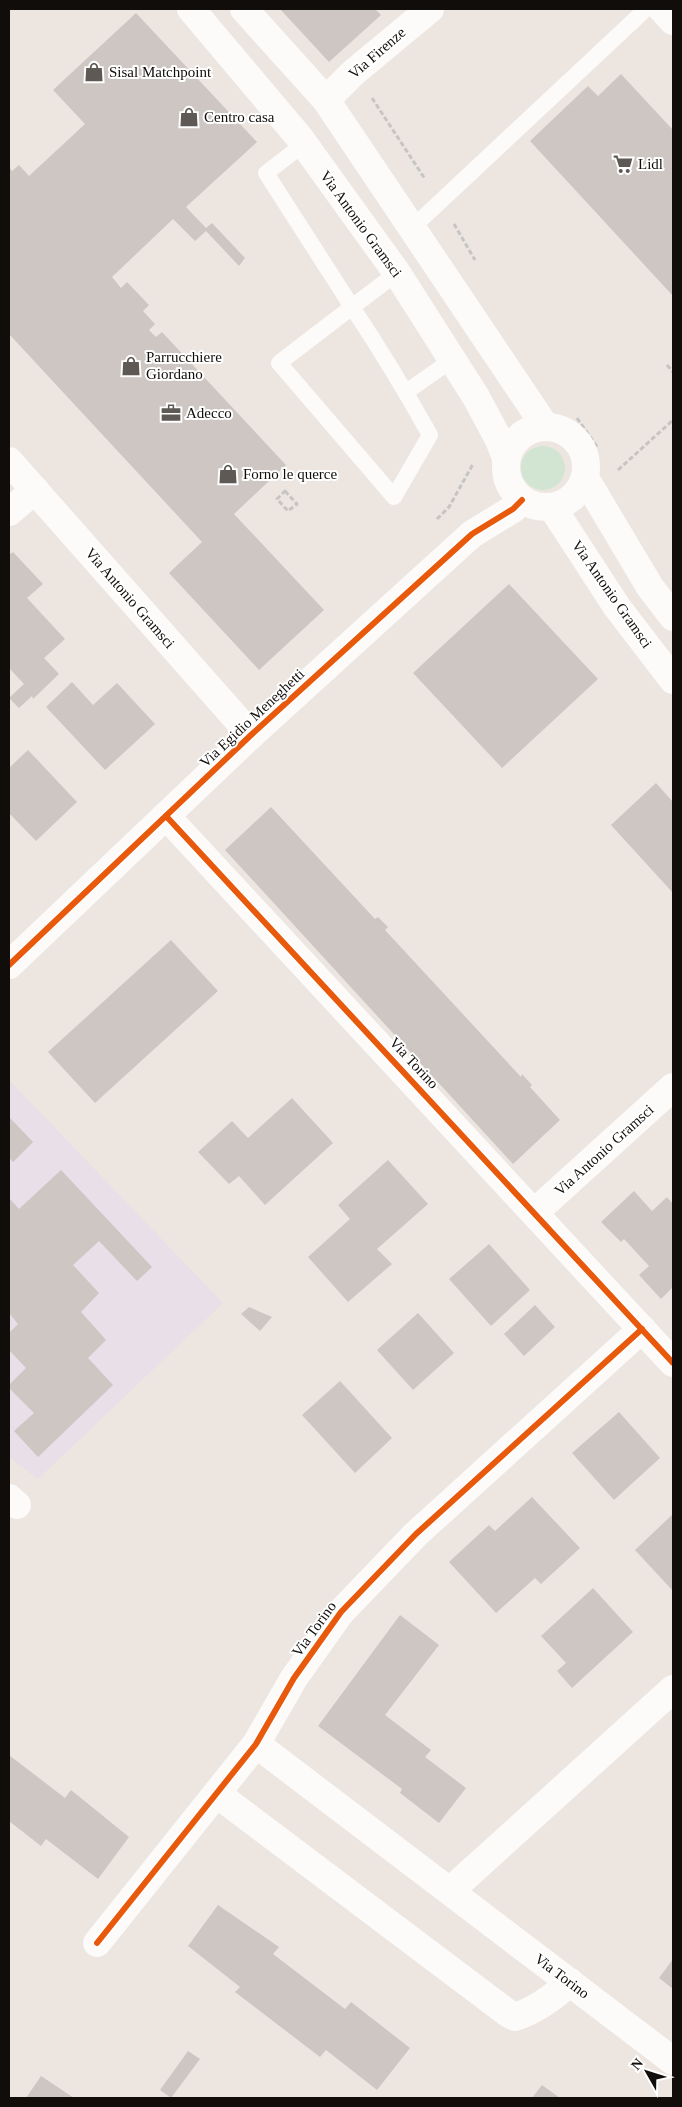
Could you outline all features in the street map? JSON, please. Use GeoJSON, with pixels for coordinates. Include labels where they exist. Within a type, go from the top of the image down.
{"type":"FeatureCollection","features":[{"type":"Feature","properties":{"kind":"street","name":"Via Antonio Gramsci"},"geometry":{"type":"LineString","coordinates":[[191,9],[304,144],[397,273],[476,397],[499,440],[505,464]]}},
{"type":"Feature","properties":{"kind":"street"},"geometry":{"type":"LineString","coordinates":[[244,9],[326,100],[545,426]]}},
{"type":"Feature","properties":{"kind":"street","name":"Via Firenze"},"geometry":{"type":"LineString","coordinates":[[326,100],[353,73],[429,9]]}},
{"type":"Feature","properties":{"kind":"street"},"geometry":{"type":"LineString","coordinates":[[662,9],[673,21]]}},
{"type":"Feature","properties":{"kind":"street"},"geometry":{"type":"LineString","coordinates":[[545,426],[566,431],[576,440],[583,451],[586,464],[585,478],[579,490],[571,498],[552,507],[541,507],[522,500],[513,491],[508,482],[505,464],[510,447],[518,437],[533,428],[545,426]]}},
{"type":"Feature","properties":{"kind":"street","name":"Via Antonio Gramsci"},"geometry":{"type":"LineString","coordinates":[[9,461],[251,735]]}},
{"type":"Feature","properties":{"kind":"street","name":"Via Egidio Meneghetti"},"geometry":{"type":"LineString","coordinates":[[481,528],[505,464]]}},
{"type":"Feature","properties":{"kind":"street"},"geometry":{"type":"LineString","coordinates":[[585,478],[650,587],[673,617]]}},
{"type":"Feature","properties":{"kind":"street"},"geometry":{"type":"LineString","coordinates":[[9,512],[35,490]]}},
{"type":"Feature","properties":{"kind":"street","name":"Via Egidio Meneghetti"},"geometry":{"type":"LineString","coordinates":[[9,965],[251,735],[481,528],[513,509],[522,500]]}},
{"type":"Feature","properties":{"kind":"street","name":"Via Antonio Gramsci"},"geometry":{"type":"LineString","coordinates":[[552,507],[617,607],[673,680]]}},
{"type":"Feature","properties":{"kind":"street","name":"Via Torino"},"geometry":{"type":"LineString","coordinates":[[166,816],[673,1363]]}},
{"type":"Feature","properties":{"kind":"street","name":"Via Antonio Gramsci"},"geometry":{"type":"LineString","coordinates":[[535,1212],[673,1087]]}},
{"type":"Feature","properties":{"kind":"street","name":"Via Torino"},"geometry":{"type":"LineString","coordinates":[[97,1943],[256,1744],[294,1678],[340,1612],[416,1534],[642,1329]]}},
{"type":"Feature","properties":{"kind":"street"},"geometry":{"type":"LineString","coordinates":[[451,1890],[673,1689]]}},
{"type":"Feature","properties":{"kind":"street","name":"Via Torino"},"geometry":{"type":"LineString","coordinates":[[256,1744],[673,2060]]}},
{"type":"Feature","properties":{"kind":"street"},"geometry":{"type":"LineString","coordinates":[[217,1794],[509,2014],[515,2017],[530,2012],[558,1993],[570,1982]]}},
{"type":"Feature","properties":{"kind":"lane"},"geometry":{"type":"LineString","coordinates":[[412,228],[646,9]]}},
{"type":"Feature","properties":{"kind":"lane"},"geometry":{"type":"LineString","coordinates":[[304,144],[266,173],[352,307],[406,392],[430,435],[394,497],[279,363],[352,307],[397,273]]}},
{"type":"Feature","properties":{"kind":"lane"},"geometry":{"type":"LineString","coordinates":[[406,392],[452,360]]}},
{"type":"Feature","properties":{"kind":"path"},"geometry":{"type":"LineString","coordinates":[[667,365],[673,372]]}},
{"type":"Feature","properties":{"kind":"path"},"geometry":{"type":"LineString","coordinates":[[615,472],[673,420]]}},
{"type":"Feature","properties":{"kind":"path"},"geometry":{"type":"LineString","coordinates":[[435,521],[449,507],[476,457]]}},
{"type":"Feature","properties":{"kind":"path"},"geometry":{"type":"LineString","coordinates":[[285,491],[297,504],[288,511],[276,499],[285,491]]}},
{"type":"Feature","properties":{"kind":"shaded area"},"geometry":{"type":"Polygon","coordinates":[[[9,1080],[223,1303],[38,1479],[9,1457],[9,1080]]]}},
{"type":"Feature","properties":{"kind":"green space"},"geometry":{"type":"Polygon","coordinates":[[[543,446],[555,450],[561,456],[565,468],[561,480],[555,486],[543,490],[531,486],[525,480],[521,468],[525,456],[531,450],[543,446]]]}},
{"type":"Feature","properties":{"kind":"building"},"geometry":{"type":"Polygon","coordinates":[[[280,9],[375,9],[381,15],[329,62],[280,9]]]}},
{"type":"Feature","properties":{"kind":"building"},"geometry":{"type":"Polygon","coordinates":[[[136,13],[257,142],[186,207],[206,228],[212,223],[245,258],[239,266],[206,231],[195,241],[173,219],[112,277],[121,288],[127,282],[149,305],[143,311],[155,324],[149,330],[156,337],[162,332],[286,465],[234,514],[324,610],[259,670],[169,573],[202,542],[9,334],[9,167],[12,171],[19,165],[29,176],[85,124],[53,90],[136,13]]]}},
{"type":"Feature","properties":{"kind":"building"},"geometry":{"type":"Polygon","coordinates":[[[621,74],[673,130],[673,296],[530,141],[588,86],[598,96],[621,74]]]}},
{"type":"Feature","properties":{"kind":"building"},"geometry":{"type":"Polygon","coordinates":[[[13,552],[43,584],[27,598],[65,639],[44,658],[59,674],[33,699],[32,696],[19,708],[9,698],[24,684],[9,668],[9,555],[13,552]]]}},
{"type":"Feature","properties":{"kind":"building"},"geometry":{"type":"Polygon","coordinates":[[[509,584],[598,679],[502,768],[413,673],[509,584]]]}},
{"type":"Feature","properties":{"kind":"building"},"geometry":{"type":"Polygon","coordinates":[[[72,682],[93,705],[117,683],[155,724],[105,770],[46,707],[72,682]]]}},
{"type":"Feature","properties":{"kind":"building"},"geometry":{"type":"Polygon","coordinates":[[[28,750],[77,802],[36,841],[9,813],[9,768],[28,750]]]}},
{"type":"Feature","properties":{"kind":"building"},"geometry":{"type":"Polygon","coordinates":[[[656,783],[673,802],[673,893],[611,825],[656,783]]]}},
{"type":"Feature","properties":{"kind":"building"},"geometry":{"type":"Polygon","coordinates":[[[271,807],[375,919],[378,917],[388,927],[385,930],[521,1077],[522,1074],[532,1085],[530,1087],[560,1120],[513,1164],[225,850],[271,807]]]}},
{"type":"Feature","properties":{"kind":"building"},"geometry":{"type":"Polygon","coordinates":[[[171,940],[218,991],[95,1103],[48,1052],[171,940]]]}},
{"type":"Feature","properties":{"kind":"building"},"geometry":{"type":"Polygon","coordinates":[[[292,1098],[333,1143],[265,1205],[239,1176],[229,1184],[198,1152],[232,1121],[248,1138],[292,1098]]]}},
{"type":"Feature","properties":{"kind":"building"},"geometry":{"type":"Polygon","coordinates":[[[9,1117],[33,1142],[13,1162],[9,1158],[9,1117]]]}},
{"type":"Feature","properties":{"kind":"building"},"geometry":{"type":"Polygon","coordinates":[[[388,1160],[428,1204],[377,1249],[392,1264],[348,1302],[308,1257],[350,1219],[338,1205],[388,1160]]]}},
{"type":"Feature","properties":{"kind":"building"},"geometry":{"type":"Polygon","coordinates":[[[61,1170],[152,1267],[137,1281],[99,1241],[73,1265],[99,1293],[81,1312],[106,1340],[88,1358],[113,1385],[38,1457],[14,1431],[34,1413],[9,1388],[9,1385],[26,1368],[9,1350],[9,1333],[18,1324],[9,1313],[9,1198],[19,1209],[61,1170]]]}},
{"type":"Feature","properties":{"kind":"building"},"geometry":{"type":"Polygon","coordinates":[[[634,1191],[652,1211],[667,1197],[673,1204],[673,1287],[661,1299],[639,1275],[649,1266],[624,1239],[621,1242],[601,1222],[634,1191]]]}},
{"type":"Feature","properties":{"kind":"building"},"geometry":{"type":"Polygon","coordinates":[[[489,1244],[530,1290],[491,1326],[449,1279],[489,1244]]]}},
{"type":"Feature","properties":{"kind":"building"},"geometry":{"type":"Polygon","coordinates":[[[535,1305],[555,1327],[524,1356],[504,1334],[535,1305]]]}},
{"type":"Feature","properties":{"kind":"building"},"geometry":{"type":"Polygon","coordinates":[[[249,1307],[272,1317],[260,1331],[241,1314],[249,1307]]]}},
{"type":"Feature","properties":{"kind":"building"},"geometry":{"type":"Polygon","coordinates":[[[418,1313],[454,1353],[413,1390],[377,1350],[418,1313]]]}},
{"type":"Feature","properties":{"kind":"building"},"geometry":{"type":"Polygon","coordinates":[[[340,1381],[392,1438],[355,1473],[302,1415],[340,1381]]]}},
{"type":"Feature","properties":{"kind":"building"},"geometry":{"type":"Polygon","coordinates":[[[619,1412],[660,1458],[614,1500],[572,1453],[619,1412]]]}},
{"type":"Feature","properties":{"kind":"building"},"geometry":{"type":"Polygon","coordinates":[[[532,1497],[580,1548],[541,1584],[535,1578],[496,1613],[449,1562],[489,1525],[495,1531],[532,1497]]]}},
{"type":"Feature","properties":{"kind":"building"},"geometry":{"type":"Polygon","coordinates":[[[673,1514],[673,1591],[635,1550],[673,1514]]]}},
{"type":"Feature","properties":{"kind":"building"},"geometry":{"type":"Polygon","coordinates":[[[593,1588],[633,1632],[572,1688],[557,1671],[566,1663],[541,1636],[593,1588]]]}},
{"type":"Feature","properties":{"kind":"building"},"geometry":{"type":"Polygon","coordinates":[[[400,1615],[439,1645],[385,1715],[431,1750],[425,1757],[466,1788],[439,1823],[400,1793],[402,1789],[318,1726],[400,1615]]]}},
{"type":"Feature","properties":{"kind":"building"},"geometry":{"type":"Polygon","coordinates":[[[9,1755],[65,1798],[71,1790],[129,1837],[98,1879],[46,1839],[41,1846],[9,1821],[9,1755]]]}},
{"type":"Feature","properties":{"kind":"building"},"geometry":{"type":"Polygon","coordinates":[[[218,1905],[279,1947],[273,1954],[345,2009],[351,2002],[410,2048],[377,2090],[326,2050],[320,2057],[235,1992],[240,1987],[188,1946],[218,1905]]]}},
{"type":"Feature","properties":{"kind":"building"},"geometry":{"type":"Polygon","coordinates":[[[673,1959],[673,1989],[659,1978],[673,1959]]]}},
{"type":"Feature","properties":{"kind":"building"},"geometry":{"type":"Polygon","coordinates":[[[188,2051],[200,2059],[171,2098],[160,2090],[188,2051]]]}},
{"type":"Feature","properties":{"kind":"building"},"geometry":{"type":"Polygon","coordinates":[[[41,2076],[74,2098],[26,2098],[41,2076]]]}},
{"type":"Feature","properties":{"kind":"building"},"geometry":{"type":"Polygon","coordinates":[[[542,2085],[560,2098],[532,2098],[542,2085]]]}},
{"type":"Feature","properties":{"kind":"cycle path"},"geometry":{"type":"LineString","coordinates":[[9,965],[251,735],[472,534],[513,509],[522,500]]}},
{"type":"Feature","properties":{"kind":"cycle path"},"geometry":{"type":"LineString","coordinates":[[166,816],[673,1363]]}},
{"type":"Feature","properties":{"kind":"cycle path"},"geometry":{"type":"LineString","coordinates":[[97,1943],[256,1744],[294,1678],[341,1612],[416,1534],[642,1329]]}},
{"type":"Feature","properties":{"kind":"place","name":"Sisal Matchpoint"},"geometry":{"type":"Point","coordinates":[94,72]}},
{"type":"Feature","properties":{"kind":"place","name":"Centro casa"},"geometry":{"type":"Point","coordinates":[189,117]}},
{"type":"Feature","properties":{"kind":"place","name":"Lidl"},"geometry":{"type":"Point","coordinates":[623,164]}},
{"type":"Feature","properties":{"kind":"place","name":"Parrucchiere Giordano"},"geometry":{"type":"Point","coordinates":[131,366]}},
{"type":"Feature","properties":{"kind":"place","name":"Adecco"},"geometry":{"type":"Point","coordinates":[171,413]}},
{"type":"Feature","properties":{"kind":"place","name":"Forno le querce"},"geometry":{"type":"Point","coordinates":[228,474]}}]}
